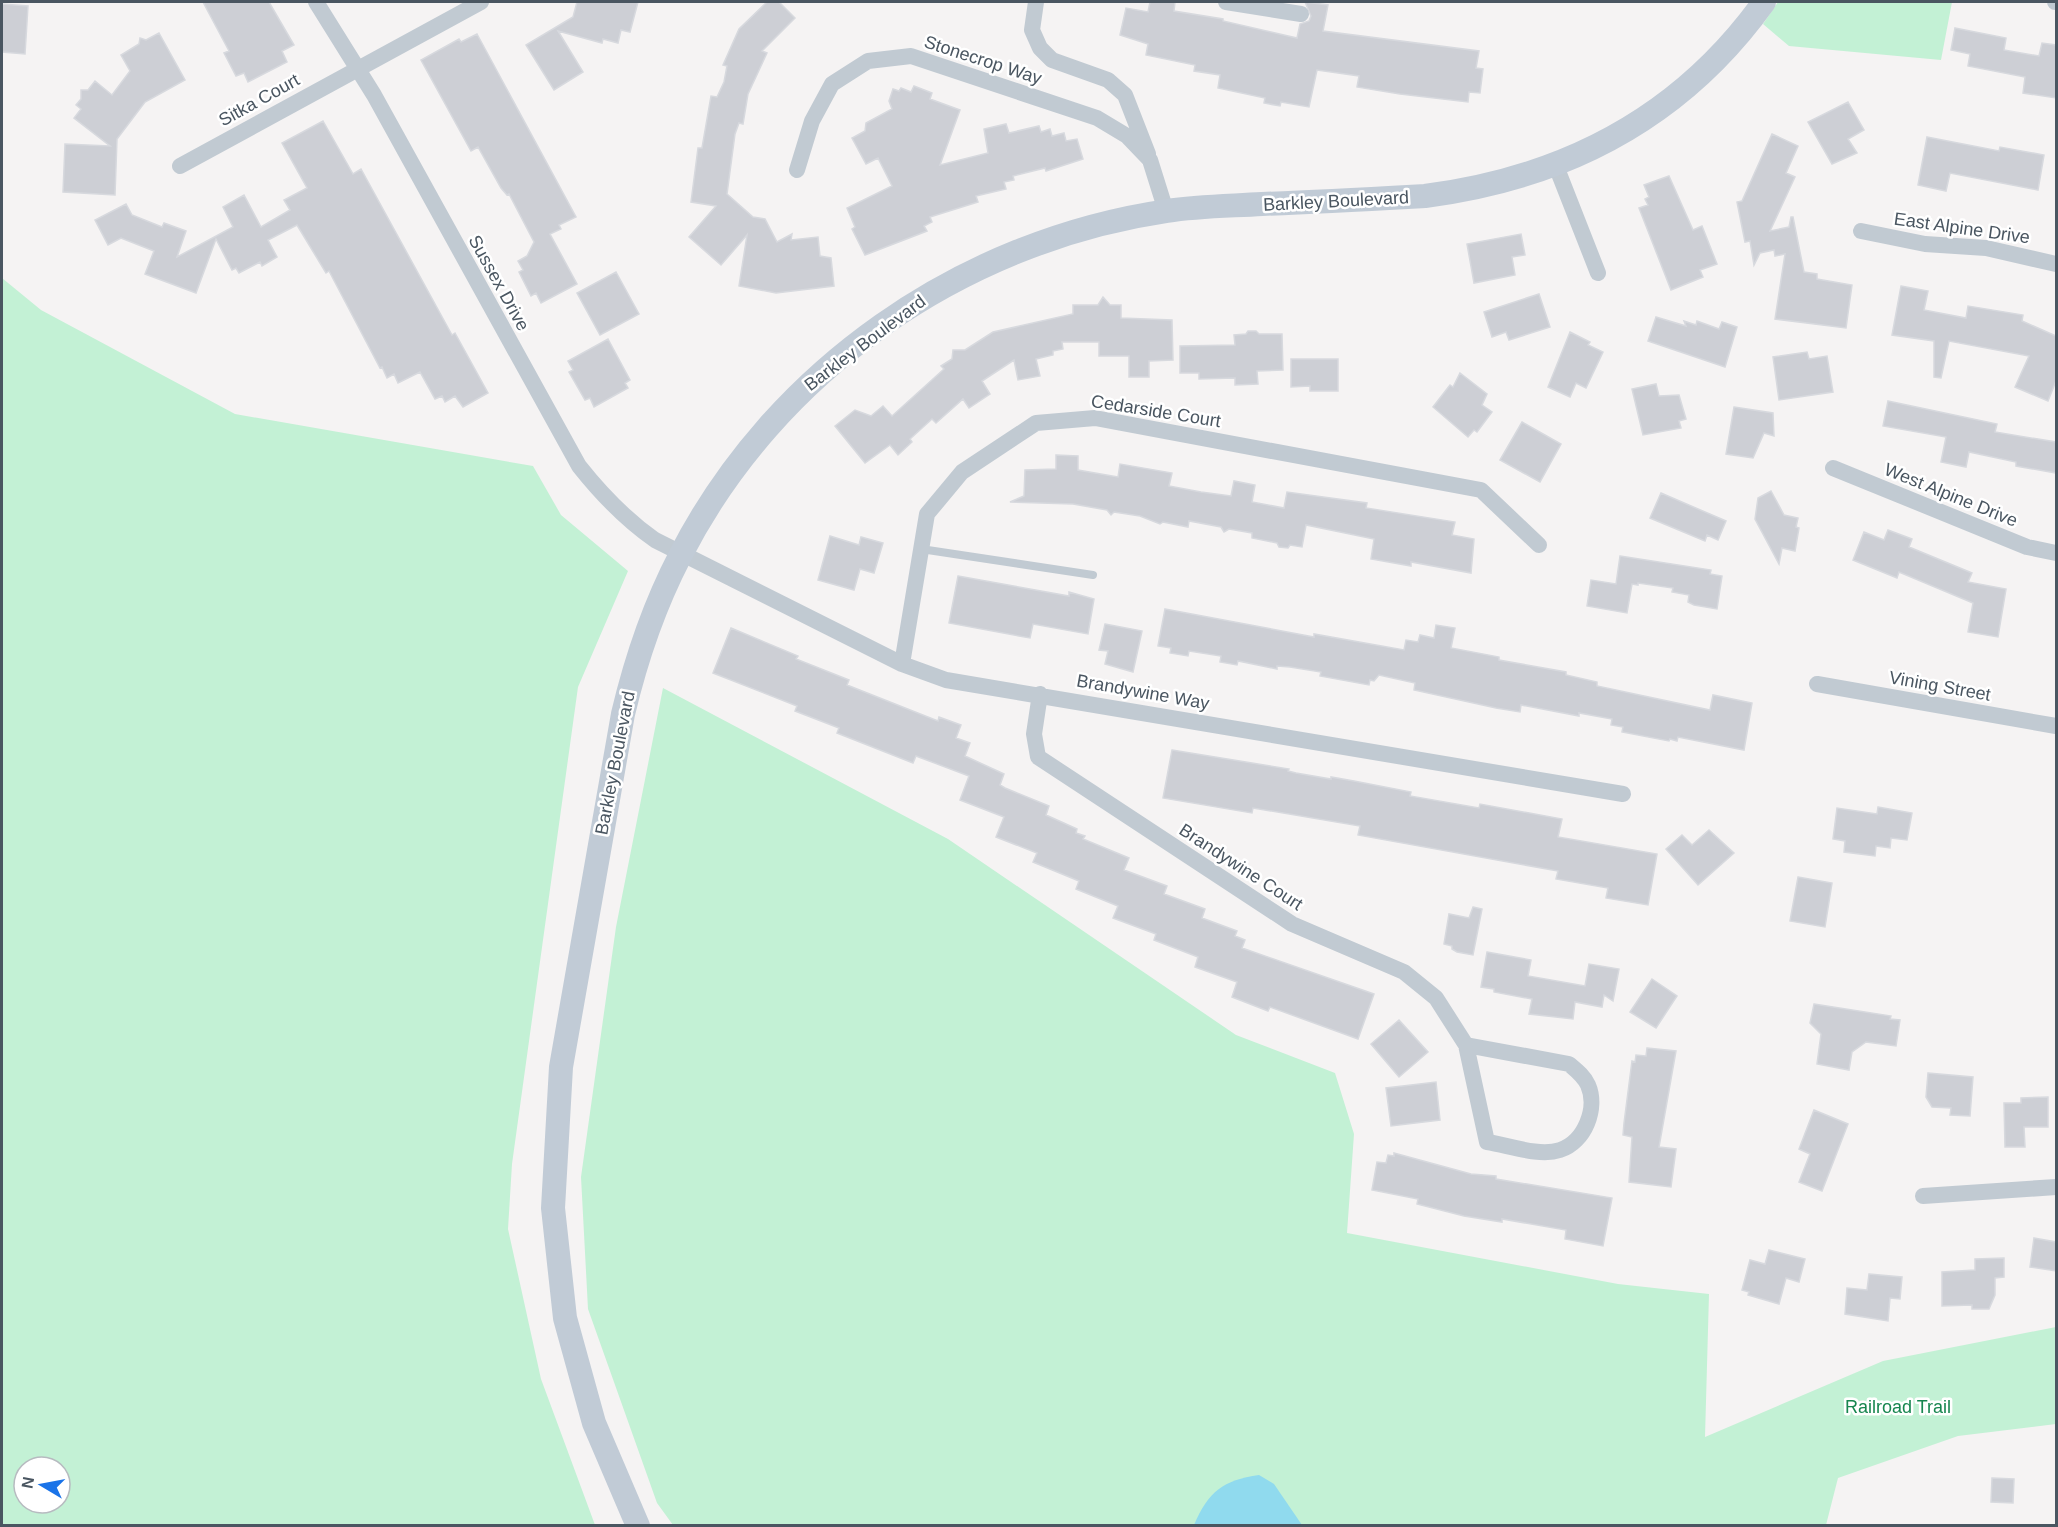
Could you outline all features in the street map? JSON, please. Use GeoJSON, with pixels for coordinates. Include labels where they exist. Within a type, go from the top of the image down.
{"type":"FeatureCollection","features":[{"type":"Feature","properties":{"kind":"main road","name":"Barkley Boulevard"},"geometry":{"type":"LineString","coordinates":[[638,1526],[594,1423],[566,1317],[553,1208],[561,1067],[622,714],[648,627],[680,555],[720,487],[788,404],[820,373],[906,307],[950,281],[1016,251],[1080,229],[1166,211],[1425,196],[1496,184],[1556,166],[1637,125],[1682,91],[1718,58],[1764,2]]}},
{"type":"Feature","properties":{"kind":"street","name":"Sussex Drive"},"geometry":{"type":"LineString","coordinates":[[316,2],[357,68],[579,466],[600,493],[628,520],[680,555]]}},
{"type":"Feature","properties":{"kind":"street","name":"Sitka Court"},"geometry":{"type":"LineString","coordinates":[[180,166],[481,2]]}},
{"type":"Feature","properties":{"kind":"street"},"geometry":{"type":"LineString","coordinates":[[1036,2],[1032,30],[1040,48],[1052,60],[1108,80],[1125,95],[1150,160]]}},
{"type":"Feature","properties":{"kind":"street"},"geometry":{"type":"LineString","coordinates":[[1226,2],[1301,14]]}},
{"type":"Feature","properties":{"kind":"street","name":"Stonecrop Way"},"geometry":{"type":"LineString","coordinates":[[797,170],[812,121],[832,84],[868,61],[911,56],[1097,118],[1127,136],[1150,160],[1166,211]]}},
{"type":"Feature","properties":{"kind":"street"},"geometry":{"type":"LineString","coordinates":[[1556,166],[1598,273]]}},
{"type":"Feature","properties":{"kind":"street","name":"East Alpine Drive"},"geometry":{"type":"LineString","coordinates":[[1861,231],[1925,244],[1986,248],[2056,264]]}},
{"type":"Feature","properties":{"kind":"street","name":"Cedarside Court"},"geometry":{"type":"LineString","coordinates":[[902,664],[927,514],[962,472],[1036,423],[1095,418],[1481,490],[1539,544]]}},
{"type":"Feature","properties":{"kind":"street","name":"West Alpine Drive"},"geometry":{"type":"LineString","coordinates":[[1833,468],[2027,548],[2056,553]]}},
{"type":"Feature","properties":{"kind":"street","name":"Brandywine Way"},"geometry":{"type":"LineString","coordinates":[[680,555],[902,664],[945,680],[1030,695],[1040,694],[1623,794]]}},
{"type":"Feature","properties":{"kind":"street","name":"Vining Street"},"geometry":{"type":"LineString","coordinates":[[1817,684],[2056,726]]}},
{"type":"Feature","properties":{"kind":"street","name":"Brandywine Court"},"geometry":{"type":"LineString","coordinates":[[1040,694],[1034,734],[1038,757],[1292,924],[1404,972],[1436,998],[1467,1045],[1487,1142],[1545,1152],[1566,1147],[1582,1134],[1588,1122],[1591,1098],[1588,1085],[1581,1074],[1569,1064],[1467,1045]]}},
{"type":"Feature","properties":{"kind":"street"},"geometry":{"type":"LineString","coordinates":[[1923,1196],[2056,1187]]}},
{"type":"Feature","properties":{"kind":"lane"},"geometry":{"type":"LineString","coordinates":[[921,549],[1093,575]]}},
{"type":"Feature","properties":{"kind":"green space"},"geometry":{"type":"Polygon","coordinates":[[[1778,2],[1952,2],[1941,60],[1789,46],[1763,24],[1778,2]]]}},
{"type":"Feature","properties":{"kind":"green space"},"geometry":{"type":"Polygon","coordinates":[[[2,278],[41,310],[235,414],[533,466],[561,515],[628,571],[578,687],[512,1164],[508,1229],[541,1379],[595,1525],[2,1525],[2,278]]]}},
{"type":"Feature","properties":{"kind":"green space","name":"Railroad Trail"},"geometry":{"type":"Polygon","coordinates":[[[663,688],[948,839],[1236,1035],[1335,1073],[1354,1134],[1347,1233],[1618,1284],[1709,1294],[1705,1437],[1883,1361],[2056,1327],[2056,1424],[1958,1436],[1838,1478],[1826,1525],[673,1525],[657,1503],[588,1309],[581,1177],[616,927],[663,688]]]}},
{"type":"Feature","properties":{"kind":"water"},"geometry":{"type":"Polygon","coordinates":[[[1259,1475],[1274,1484],[1302,1525],[1194,1525],[1205,1504],[1218,1489],[1236,1480],[1259,1475]]]}},
{"type":"Feature","properties":{"kind":"building"},"geometry":{"type":"Polygon","coordinates":[[[203,2],[269,2],[294,45],[282,51],[287,62],[248,82],[244,73],[236,76],[224,53],[229,51],[203,2]]]}},
{"type":"Feature","properties":{"kind":"building"},"geometry":{"type":"Polygon","coordinates":[[[577,2],[638,2],[630,32],[621,30],[618,43],[603,39],[602,43],[558,31],[583,72],[554,90],[526,45],[573,17],[577,2]]]}},
{"type":"Feature","properties":{"kind":"building"},"geometry":{"type":"Polygon","coordinates":[[[767,2],[779,2],[795,18],[762,51],[767,53],[748,94],[743,124],[739,123],[735,134],[727,194],[753,217],[765,219],[777,242],[792,234],[791,240],[818,237],[820,256],[831,258],[834,286],[776,293],[739,286],[747,235],[721,265],[689,237],[716,206],[691,202],[698,148],[702,148],[711,96],[717,97],[724,82],[727,66],[723,65],[739,29],[767,2]]]}},
{"type":"Feature","properties":{"kind":"building"},"geometry":{"type":"Polygon","coordinates":[[[1150,2],[1175,2],[1174,11],[1223,19],[1223,21],[1297,38],[1300,24],[1309,21],[1311,16],[1305,2],[1328,5],[1323,31],[1479,51],[1476,68],[1483,69],[1480,93],[1469,92],[1468,102],[1400,94],[1357,87],[1359,76],[1317,70],[1309,107],[1281,102],[1280,106],[1264,103],[1265,98],[1218,88],[1220,75],[1194,71],[1195,65],[1146,55],[1148,44],[1120,35],[1126,8],[1148,12],[1150,2]]]}},
{"type":"Feature","properties":{"kind":"building"},"geometry":{"type":"Polygon","coordinates":[[[2,4],[28,6],[25,54],[2,52],[2,4]]]}},
{"type":"Feature","properties":{"kind":"building"},"geometry":{"type":"Polygon","coordinates":[[[1955,28],[2006,38],[2004,50],[2039,56],[2042,43],[2056,45],[2056,98],[2023,93],[2025,77],[1968,66],[1970,54],[1951,50],[1955,28]]]}},
{"type":"Feature","properties":{"kind":"building"},"geometry":{"type":"Polygon","coordinates":[[[159,33],[185,80],[145,102],[117,139],[115,195],[63,192],[65,144],[110,146],[74,118],[81,109],[76,105],[81,99],[81,90],[88,90],[95,81],[112,95],[130,71],[121,55],[139,44],[140,38],[146,40],[159,33]]]}},
{"type":"Feature","properties":{"kind":"building"},"geometry":{"type":"Polygon","coordinates":[[[477,34],[576,217],[559,225],[561,229],[550,234],[577,284],[541,303],[536,293],[531,296],[519,272],[523,270],[518,261],[527,256],[534,242],[509,194],[507,195],[501,188],[478,147],[471,151],[421,60],[459,39],[461,42],[477,34]]]}},
{"type":"Feature","properties":{"kind":"building"},"geometry":{"type":"Polygon","coordinates":[[[914,86],[932,93],[930,99],[960,110],[940,165],[988,153],[984,129],[1006,124],[1009,133],[1039,126],[1041,132],[1050,129],[1052,136],[1064,133],[1066,141],[1077,139],[1083,159],[1046,171],[1045,168],[1013,176],[1014,180],[1004,182],[1006,189],[976,196],[978,202],[930,217],[932,222],[924,226],[927,231],[865,255],[852,229],[855,227],[847,208],[892,186],[878,158],[866,164],[852,138],[865,131],[866,123],[892,109],[889,101],[893,89],[899,91],[901,88],[911,92],[914,86]]]}},
{"type":"Feature","properties":{"kind":"building"},"geometry":{"type":"Polygon","coordinates":[[[1848,102],[1864,130],[1848,139],[1857,153],[1832,164],[1808,122],[1848,102]]]}},
{"type":"Feature","properties":{"kind":"building"},"geometry":{"type":"Polygon","coordinates":[[[323,121],[353,174],[361,169],[452,335],[455,333],[488,393],[463,407],[455,396],[445,402],[442,396],[435,399],[420,372],[398,383],[394,374],[387,378],[329,271],[326,273],[297,225],[268,240],[277,257],[262,266],[260,262],[239,273],[236,268],[232,270],[216,239],[196,293],[145,274],[154,251],[121,238],[108,245],[95,220],[126,204],[132,215],[162,227],[164,223],[186,231],[177,257],[233,227],[223,207],[244,195],[261,227],[290,210],[284,200],[307,188],[282,143],[323,121]]]}},
{"type":"Feature","properties":{"kind":"building"},"geometry":{"type":"Polygon","coordinates":[[[1772,134],[1798,146],[1786,173],[1795,177],[1770,231],[1789,227],[1791,217],[1793,217],[1804,272],[1817,274],[1817,279],[1852,285],[1846,328],[1775,319],[1785,254],[1775,256],[1774,250],[1760,253],[1754,265],[1750,241],[1745,242],[1737,202],[1742,201],[1772,134]]]}},
{"type":"Feature","properties":{"kind":"building"},"geometry":{"type":"Polygon","coordinates":[[[1927,137],[1999,151],[2000,147],[2044,155],[2038,190],[1950,173],[1946,191],[1918,185],[1927,137]]]}},
{"type":"Feature","properties":{"kind":"building"},"geometry":{"type":"Polygon","coordinates":[[[1669,176],[1693,230],[1702,226],[1717,264],[1700,270],[1703,277],[1671,290],[1639,208],[1648,205],[1645,199],[1649,197],[1644,185],[1669,176]]]}},
{"type":"Feature","properties":{"kind":"building"},"geometry":{"type":"Polygon","coordinates":[[[1521,234],[1525,255],[1512,257],[1515,275],[1474,283],[1467,244],[1521,234]]]}},
{"type":"Feature","properties":{"kind":"building"},"geometry":{"type":"Polygon","coordinates":[[[616,272],[639,314],[600,335],[577,293],[616,272]]]}},
{"type":"Feature","properties":{"kind":"building"},"geometry":{"type":"Polygon","coordinates":[[[1901,286],[1928,291],[1924,310],[1966,318],[1968,306],[2023,315],[2022,321],[2056,336],[2056,381],[2048,401],[2015,387],[2029,356],[1949,341],[1941,378],[1934,377],[1934,341],[1892,335],[1901,286]]]}},
{"type":"Feature","properties":{"kind":"building"},"geometry":{"type":"Polygon","coordinates":[[[1539,294],[1550,327],[1509,340],[1506,332],[1492,337],[1484,312],[1539,294]]]}},
{"type":"Feature","properties":{"kind":"building"},"geometry":{"type":"Polygon","coordinates":[[[1103,297],[1110,305],[1121,305],[1121,318],[1172,320],[1173,360],[1149,361],[1149,377],[1129,377],[1129,356],[1099,356],[1099,342],[1062,342],[1063,349],[1053,351],[1053,355],[1036,359],[1040,376],[1018,380],[1014,360],[982,381],[990,394],[969,408],[963,399],[936,423],[932,419],[910,439],[912,442],[898,455],[890,445],[865,463],[835,426],[855,410],[871,416],[883,406],[892,416],[944,369],[941,366],[952,359],[953,350],[965,350],[993,332],[1073,314],[1073,305],[1098,305],[1103,297]]]}},
{"type":"Feature","properties":{"kind":"building"},"geometry":{"type":"Polygon","coordinates":[[[1656,317],[1686,326],[1684,321],[1696,325],[1697,321],[1719,329],[1722,322],[1737,327],[1725,367],[1648,341],[1656,317]]]}},
{"type":"Feature","properties":{"kind":"building"},"geometry":{"type":"Polygon","coordinates":[[[1248,331],[1256,331],[1259,334],[1282,334],[1283,370],[1257,371],[1258,384],[1235,385],[1235,378],[1199,379],[1199,373],[1180,373],[1180,346],[1235,345],[1234,335],[1246,334],[1248,331]]]}},
{"type":"Feature","properties":{"kind":"building"},"geometry":{"type":"Polygon","coordinates":[[[1570,332],[1590,342],[1588,345],[1603,352],[1586,388],[1576,383],[1570,397],[1548,387],[1570,332]]]}},
{"type":"Feature","properties":{"kind":"building"},"geometry":{"type":"Polygon","coordinates":[[[608,339],[630,380],[625,383],[628,388],[594,407],[590,398],[585,400],[569,372],[573,370],[568,361],[608,339]]]}},
{"type":"Feature","properties":{"kind":"building"},"geometry":{"type":"Polygon","coordinates":[[[1807,352],[1809,359],[1827,356],[1833,392],[1779,400],[1773,357],[1807,352]]]}},
{"type":"Feature","properties":{"kind":"building"},"geometry":{"type":"Polygon","coordinates":[[[1291,359],[1338,359],[1338,391],[1310,391],[1310,386],[1291,387],[1291,359]]]}},
{"type":"Feature","properties":{"kind":"building"},"geometry":{"type":"Polygon","coordinates":[[[1460,373],[1487,394],[1482,405],[1492,412],[1477,432],[1474,430],[1468,437],[1433,407],[1450,385],[1453,387],[1460,373]]]}},
{"type":"Feature","properties":{"kind":"building"},"geometry":{"type":"Polygon","coordinates":[[[1656,384],[1659,396],[1679,395],[1686,419],[1679,421],[1681,428],[1643,435],[1632,389],[1656,384]]]}},
{"type":"Feature","properties":{"kind":"building"},"geometry":{"type":"Polygon","coordinates":[[[1888,401],[1997,424],[1995,432],[2056,442],[2056,473],[2016,466],[2016,462],[1969,452],[1966,467],[1941,462],[1946,437],[1883,426],[1888,401]]]}},
{"type":"Feature","properties":{"kind":"building"},"geometry":{"type":"Polygon","coordinates":[[[1734,407],[1773,413],[1774,436],[1764,433],[1753,458],[1726,454],[1734,407]]]}},
{"type":"Feature","properties":{"kind":"building"},"geometry":{"type":"Polygon","coordinates":[[[1522,422],[1561,444],[1540,482],[1500,460],[1522,422]]]}},
{"type":"Feature","properties":{"kind":"building"},"geometry":{"type":"Polygon","coordinates":[[[1056,455],[1078,456],[1078,470],[1118,477],[1120,464],[1172,473],[1169,486],[1201,492],[1231,496],[1234,481],[1255,485],[1252,502],[1284,508],[1287,492],[1367,503],[1366,508],[1455,522],[1452,535],[1474,539],[1471,573],[1411,562],[1411,566],[1371,559],[1374,539],[1306,525],[1302,547],[1290,545],[1288,548],[1279,547],[1277,543],[1252,538],[1252,533],[1229,529],[1224,532],[1221,527],[1189,521],[1188,527],[1163,522],[1160,524],[1140,516],[1114,512],[1111,515],[1107,510],[1073,504],[1010,502],[1024,496],[1025,470],[1056,469],[1056,455]]]}},
{"type":"Feature","properties":{"kind":"building"},"geometry":{"type":"Polygon","coordinates":[[[1771,491],[1784,515],[1798,518],[1796,527],[1799,528],[1795,551],[1782,548],[1779,564],[1755,519],[1758,498],[1771,491]]]}},
{"type":"Feature","properties":{"kind":"building"},"geometry":{"type":"Polygon","coordinates":[[[1661,493],[1726,521],[1718,540],[1707,535],[1705,541],[1650,518],[1661,493]]]}},
{"type":"Feature","properties":{"kind":"building"},"geometry":{"type":"Polygon","coordinates":[[[1888,530],[1912,539],[1909,547],[1972,573],[1968,582],[2006,589],[1998,637],[1968,632],[1973,603],[1899,572],[1897,578],[1853,560],[1864,532],[1884,540],[1888,530]]]}},
{"type":"Feature","properties":{"kind":"building"},"geometry":{"type":"Polygon","coordinates":[[[830,536],[859,545],[861,537],[883,543],[874,573],[860,569],[854,590],[818,580],[830,536]]]}},
{"type":"Feature","properties":{"kind":"building"},"geometry":{"type":"Polygon","coordinates":[[[1620,556],[1711,570],[1710,574],[1722,576],[1717,609],[1694,605],[1688,602],[1689,595],[1672,592],[1673,588],[1638,583],[1638,585],[1632,584],[1627,613],[1587,606],[1591,580],[1616,584],[1620,556]]]}},
{"type":"Feature","properties":{"kind":"building"},"geometry":{"type":"Polygon","coordinates":[[[958,576],[1069,596],[1069,592],[1094,599],[1088,634],[1033,624],[1030,638],[949,623],[958,576]]]}},
{"type":"Feature","properties":{"kind":"building"},"geometry":{"type":"Polygon","coordinates":[[[1165,609],[1314,637],[1314,634],[1404,650],[1406,640],[1418,642],[1420,635],[1434,638],[1436,625],[1455,628],[1451,648],[1499,657],[1499,660],[1566,672],[1566,675],[1597,682],[1597,686],[1710,710],[1713,695],[1752,703],[1744,750],[1678,737],[1677,741],[1670,739],[1669,741],[1622,732],[1623,727],[1611,725],[1612,719],[1579,713],[1579,716],[1521,705],[1520,712],[1496,708],[1414,690],[1415,683],[1379,675],[1374,681],[1370,680],[1369,685],[1320,676],[1321,672],[1290,667],[1277,666],[1277,669],[1238,661],[1237,665],[1220,662],[1221,656],[1189,651],[1188,656],[1170,653],[1171,648],[1158,646],[1165,609]]]}},
{"type":"Feature","properties":{"kind":"building"},"geometry":{"type":"Polygon","coordinates":[[[1105,624],[1142,631],[1133,672],[1105,664],[1108,651],[1099,650],[1105,624]]]}},
{"type":"Feature","properties":{"kind":"building"},"geometry":{"type":"Polygon","coordinates":[[[731,628],[798,656],[796,659],[849,680],[847,685],[938,721],[939,717],[961,725],[956,738],[970,743],[965,756],[1004,774],[1000,785],[1049,806],[1046,815],[1077,829],[1076,833],[1085,836],[1083,839],[1129,858],[1124,870],[1167,886],[1164,894],[1205,909],[1202,918],[1237,931],[1235,936],[1245,940],[1242,948],[1374,994],[1358,1039],[1270,1007],[1268,1011],[1232,997],[1237,982],[1195,967],[1198,957],[1154,940],[1156,934],[1113,918],[1118,906],[1076,889],[1079,881],[1033,862],[1037,853],[996,837],[1004,817],[960,800],[969,776],[916,756],[913,763],[837,733],[839,728],[795,711],[797,706],[713,673],[731,628]]]}},
{"type":"Feature","properties":{"kind":"building"},"geometry":{"type":"Polygon","coordinates":[[[1172,750],[1411,792],[1410,796],[1479,808],[1480,804],[1562,819],[1558,837],[1657,854],[1648,905],[1606,898],[1608,888],[1556,879],[1558,871],[1358,835],[1360,826],[1253,808],[1252,813],[1163,798],[1172,750]]]}},
{"type":"Feature","properties":{"kind":"building"},"geometry":{"type":"Polygon","coordinates":[[[1878,807],[1912,813],[1907,840],[1891,838],[1890,848],[1876,846],[1875,856],[1844,852],[1845,841],[1833,839],[1837,808],[1877,814],[1878,807]]]}},
{"type":"Feature","properties":{"kind":"building"},"geometry":{"type":"Polygon","coordinates":[[[1709,830],[1734,853],[1698,885],[1666,849],[1682,835],[1692,845],[1709,830]]]}},
{"type":"Feature","properties":{"kind":"building"},"geometry":{"type":"Polygon","coordinates":[[[1798,877],[1832,883],[1825,927],[1790,921],[1798,877]]]}},
{"type":"Feature","properties":{"kind":"building"},"geometry":{"type":"Polygon","coordinates":[[[1473,907],[1482,909],[1473,955],[1457,952],[1452,949],[1452,946],[1444,944],[1449,914],[1469,918],[1473,907]]]}},
{"type":"Feature","properties":{"kind":"building"},"geometry":{"type":"Polygon","coordinates":[[[1487,952],[1531,960],[1528,976],[1585,986],[1589,964],[1619,969],[1613,1001],[1604,995],[1602,1007],[1575,1002],[1573,1019],[1529,1014],[1532,999],[1494,992],[1494,989],[1481,987],[1487,952]]]}},
{"type":"Feature","properties":{"kind":"building"},"geometry":{"type":"Polygon","coordinates":[[[1652,979],[1677,996],[1656,1028],[1630,1012],[1652,979]]]}},
{"type":"Feature","properties":{"kind":"building"},"geometry":{"type":"Polygon","coordinates":[[[1814,1004],[1891,1016],[1890,1019],[1900,1020],[1896,1046],[1866,1042],[1852,1052],[1849,1070],[1817,1064],[1821,1034],[1810,1023],[1814,1004]]]}},
{"type":"Feature","properties":{"kind":"building"},"geometry":{"type":"Polygon","coordinates":[[[1399,1020],[1428,1052],[1399,1077],[1371,1044],[1399,1020]]]}},
{"type":"Feature","properties":{"kind":"building"},"geometry":{"type":"Polygon","coordinates":[[[1647,1048],[1676,1051],[1659,1147],[1676,1149],[1671,1187],[1629,1182],[1632,1137],[1623,1135],[1632,1061],[1635,1062],[1636,1055],[1646,1056],[1647,1048]]]}},
{"type":"Feature","properties":{"kind":"building"},"geometry":{"type":"Polygon","coordinates":[[[1928,1073],[1973,1077],[1970,1116],[1950,1115],[1951,1108],[1932,1107],[1926,1097],[1928,1073]]]}},
{"type":"Feature","properties":{"kind":"building"},"geometry":{"type":"Polygon","coordinates":[[[1436,1082],[1440,1120],[1391,1126],[1386,1088],[1436,1082]]]}},
{"type":"Feature","properties":{"kind":"building"},"geometry":{"type":"Polygon","coordinates":[[[2048,1097],[2048,1127],[2024,1127],[2025,1147],[2005,1147],[2004,1103],[2021,1103],[2021,1098],[2048,1097]]]}},
{"type":"Feature","properties":{"kind":"building"},"geometry":{"type":"Polygon","coordinates":[[[1814,1110],[1848,1124],[1822,1191],[1799,1182],[1810,1154],[1799,1149],[1814,1110]]]}},
{"type":"Feature","properties":{"kind":"building"},"geometry":{"type":"Polygon","coordinates":[[[1394,1153],[1471,1174],[1496,1176],[1496,1179],[1612,1198],[1603,1246],[1565,1239],[1566,1230],[1502,1219],[1502,1222],[1464,1216],[1417,1204],[1418,1199],[1372,1190],[1377,1162],[1386,1163],[1388,1155],[1394,1156],[1394,1153]]]}},
{"type":"Feature","properties":{"kind":"building"},"geometry":{"type":"Polygon","coordinates":[[[2034,1238],[2056,1242],[2056,1271],[2030,1267],[2034,1238]]]}},
{"type":"Feature","properties":{"kind":"building"},"geometry":{"type":"Polygon","coordinates":[[[1769,1250],[1805,1259],[1799,1282],[1786,1278],[1779,1304],[1748,1295],[1749,1292],[1742,1290],[1750,1260],[1765,1264],[1769,1250]]]}},
{"type":"Feature","properties":{"kind":"building"},"geometry":{"type":"Polygon","coordinates":[[[2004,1258],[2004,1277],[1995,1278],[1995,1295],[1989,1309],[1972,1309],[1972,1305],[1942,1306],[1942,1272],[1975,1270],[1975,1259],[2004,1258]]]}},
{"type":"Feature","properties":{"kind":"building"},"geometry":{"type":"Polygon","coordinates":[[[1869,1274],[1902,1277],[1900,1299],[1890,1298],[1888,1321],[1845,1314],[1847,1288],[1867,1290],[1869,1274]]]}},
{"type":"Feature","properties":{"kind":"building"},"geometry":{"type":"Polygon","coordinates":[[[1992,1478],[2014,1479],[2013,1503],[1991,1502],[1992,1478]]]}}]}
